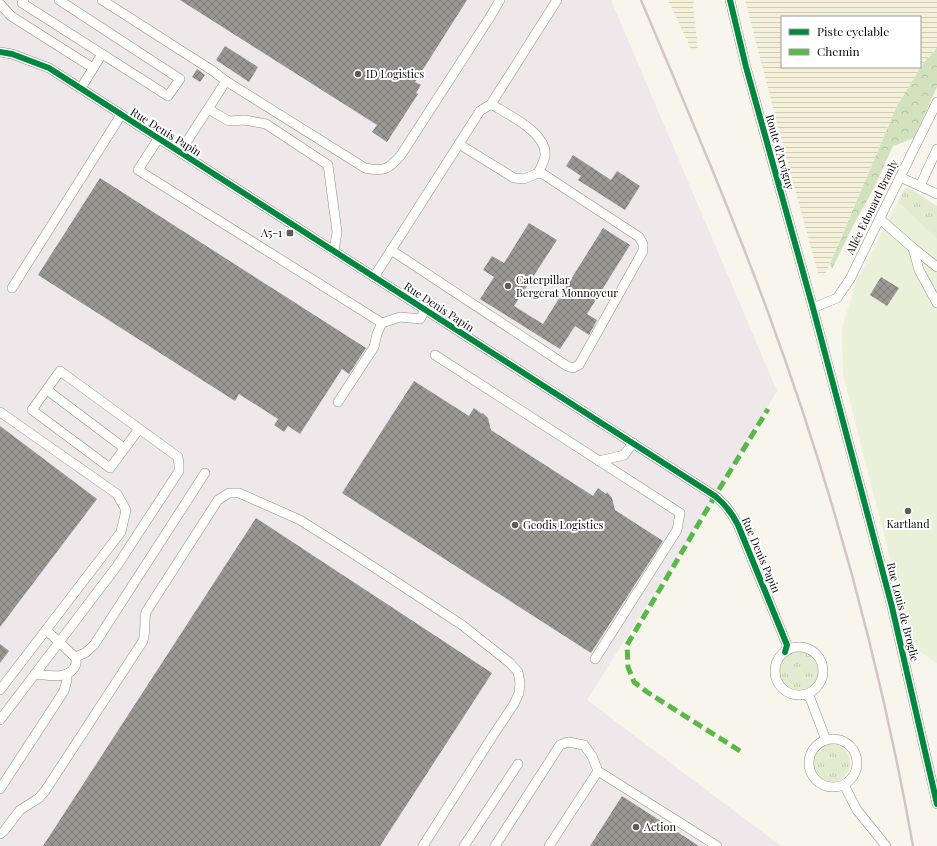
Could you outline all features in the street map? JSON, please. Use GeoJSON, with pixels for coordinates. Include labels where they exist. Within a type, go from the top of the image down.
{"type":"FeatureCollection","features":[{"type":"Feature","properties":{"kind":"street"},"geometry":{"type":"LineString","coordinates":[[24,0],[22,3],[168,96],[180,79],[59,0]]}},
{"type":"Feature","properties":{"kind":"street"},"geometry":{"type":"LineString","coordinates":[[102,0],[213,71],[226,81],[365,168],[384,170],[393,165],[401,155],[500,0]]}},
{"type":"Feature","properties":{"kind":"street"},"geometry":{"type":"LineString","coordinates":[[374,277],[480,111],[491,104],[557,0]]}},
{"type":"Feature","properties":{"kind":"street","name":"Route d'Arvigny"},"geometry":{"type":"LineString","coordinates":[[730,0],[746,67],[845,426]]}},
{"type":"Feature","properties":{"kind":"street"},"geometry":{"type":"LineString","coordinates":[[0,4],[11,16],[93,68]]}},
{"type":"Feature","properties":{"kind":"street","name":"Rue Denis Papin"},"geometry":{"type":"LineString","coordinates":[[0,52],[12,54],[49,68],[723,502],[731,512],[738,525],[787,645],[785,652]]}},
{"type":"Feature","properties":{"kind":"street"},"geometry":{"type":"LineString","coordinates":[[80,88],[102,54]]}},
{"type":"Feature","properties":{"kind":"street"},"geometry":{"type":"LineString","coordinates":[[180,152],[226,81]]}},
{"type":"Feature","properties":{"kind":"street","name":"Allée Edouard Branly"},"geometry":{"type":"LineString","coordinates":[[813,308],[837,298],[850,279],[937,102]]}},
{"type":"Feature","properties":{"kind":"street"},"geometry":{"type":"LineString","coordinates":[[491,104],[531,129],[544,144],[546,154],[538,173]]}},
{"type":"Feature","properties":{"kind":"street"},"geometry":{"type":"LineString","coordinates":[[208,109],[229,121],[245,120],[266,124],[328,164],[337,232],[334,251]]}},
{"type":"Feature","properties":{"kind":"street"},"geometry":{"type":"LineString","coordinates":[[12,288],[121,115]]}},
{"type":"Feature","properties":{"kind":"street"},"geometry":{"type":"LineString","coordinates":[[158,139],[138,170],[382,323]]}},
{"type":"Feature","properties":{"kind":"street"},"geometry":{"type":"LineString","coordinates":[[391,250],[566,366],[573,368],[579,366],[643,251],[643,244],[639,237],[543,174],[538,173],[524,179],[514,178],[459,144]]}},
{"type":"Feature","properties":{"kind":"street"},"geometry":{"type":"LineString","coordinates":[[916,185],[937,149]]}},
{"type":"Feature","properties":{"kind":"street"},"geometry":{"type":"LineString","coordinates":[[900,177],[937,194]]}},
{"type":"Feature","properties":{"kind":"street"},"geometry":{"type":"LineString","coordinates":[[880,219],[937,267]]}},
{"type":"Feature","properties":{"kind":"street"},"geometry":{"type":"LineString","coordinates":[[913,248],[919,270],[937,303]]}},
{"type":"Feature","properties":{"kind":"street"},"geometry":{"type":"LineString","coordinates":[[338,402],[374,347],[377,334],[382,323],[392,318],[400,317],[420,319],[425,310]]}},
{"type":"Feature","properties":{"kind":"street"},"geometry":{"type":"LineString","coordinates":[[435,355],[680,513],[677,530],[595,659]]}},
{"type":"Feature","properties":{"kind":"street"},"geometry":{"type":"LineString","coordinates":[[0,720],[117,566],[179,471],[178,457],[60,371],[32,410],[110,468],[139,429]]}},
{"type":"Feature","properties":{"kind":"street"},"geometry":{"type":"LineString","coordinates":[[47,390],[124,448]]}},
{"type":"Feature","properties":{"kind":"street"},"geometry":{"type":"LineString","coordinates":[[0,412],[117,494],[126,510],[121,532],[0,690]]}},
{"type":"Feature","properties":{"kind":"street","name":"Rue Louis de Broglie"},"geometry":{"type":"LineString","coordinates":[[845,426],[905,658],[937,804]]}},
{"type":"Feature","properties":{"kind":"street"},"geometry":{"type":"LineString","coordinates":[[600,462],[624,455],[633,443]]}},
{"type":"Feature","properties":{"kind":"street"},"geometry":{"type":"LineString","coordinates":[[75,656],[86,653],[94,645],[205,473]]}},
{"type":"Feature","properties":{"kind":"street"},"geometry":{"type":"LineString","coordinates":[[0,834],[20,810],[39,798],[45,791],[144,640],[146,633],[146,612],[218,500],[229,493],[239,494],[300,520],[462,625],[510,663],[518,672],[520,683],[519,693],[514,704],[423,846]]}},
{"type":"Feature","properties":{"kind":"street"},"geometry":{"type":"LineString","coordinates":[[35,674],[64,676],[74,670],[77,665],[75,656],[46,630]]}},
{"type":"Feature","properties":{"kind":"street"},"geometry":{"type":"LineString","coordinates":[[791,648],[807,648],[819,657],[822,664],[824,672],[819,686],[806,694],[799,696],[785,691],[776,679],[776,664],[780,657],[791,648]]}},
{"type":"Feature","properties":{"kind":"street"},"geometry":{"type":"LineString","coordinates":[[0,789],[64,691],[67,674]]}},
{"type":"Feature","properties":{"kind":"street"},"geometry":{"type":"LineString","coordinates":[[806,694],[810,698],[826,740]]}},
{"type":"Feature","properties":{"kind":"street"},"geometry":{"type":"LineString","coordinates":[[833,739],[847,743],[856,754],[857,769],[850,781],[837,788],[822,786],[816,782],[811,776],[809,769],[808,761],[810,754],[819,743],[826,740],[833,739]]}},
{"type":"Feature","properties":{"kind":"street"},"geometry":{"type":"LineString","coordinates":[[495,846],[560,745],[568,742],[584,745],[592,756],[598,771],[717,846]]}},
{"type":"Feature","properties":{"kind":"street"},"geometry":{"type":"LineString","coordinates":[[464,846],[518,764]]}},
{"type":"Feature","properties":{"kind":"street"},"geometry":{"type":"LineString","coordinates":[[549,846],[598,771]]}},
{"type":"Feature","properties":{"kind":"street"},"geometry":{"type":"LineString","coordinates":[[844,785],[857,810],[886,846]]}},
{"type":"Feature","properties":{"kind":"shaded area"},"geometry":{"type":"Polygon","coordinates":[[[0,0],[611,0],[777,391],[713,500],[587,700],[781,846],[0,846],[0,0]]]}},
{"type":"Feature","properties":{"kind":"shaded area"},"geometry":{"type":"Polygon","coordinates":[[[668,0],[694,0],[693,7],[698,47],[692,51],[668,0]]]}},
{"type":"Feature","properties":{"kind":"shaded area"},"geometry":{"type":"Polygon","coordinates":[[[745,0],[937,0],[937,48],[921,67],[921,16],[781,16],[781,68],[920,68],[896,108],[824,277],[819,277],[745,0]]]}},
{"type":"Feature","properties":{"kind":"green space"},"geometry":{"type":"Polygon","coordinates":[[[937,48],[937,87],[914,138],[893,146],[874,188],[832,269],[830,264],[896,108],[922,65],[937,48]]]}},
{"type":"Feature","properties":{"kind":"green space"},"geometry":{"type":"Polygon","coordinates":[[[909,188],[937,206],[937,239],[898,202],[904,189],[909,188]]]}},
{"type":"Feature","properties":{"kind":"green space","name":"Kartland"},"geometry":{"type":"Polygon","coordinates":[[[898,202],[937,239],[937,663],[913,647],[843,375],[842,329],[855,284],[898,202]]]}},
{"type":"Feature","properties":{"kind":"green space"},"geometry":{"type":"Polygon","coordinates":[[[795,652],[803,652],[813,657],[817,664],[817,678],[813,685],[803,690],[795,690],[785,685],[783,682],[780,675],[780,667],[785,657],[788,655],[795,652]]]}},
{"type":"Feature","properties":{"kind":"green space"},"geometry":{"type":"Polygon","coordinates":[[[827,744],[835,744],[845,749],[849,756],[849,770],[845,777],[835,782],[827,782],[817,777],[815,774],[812,767],[812,759],[817,749],[820,747],[827,744]]]}},
{"type":"Feature","properties":{"kind":"building","name":"ID Logistics"},"geometry":{"type":"Polygon","coordinates":[[[180,0],[467,0],[415,82],[421,85],[416,93],[418,94],[387,142],[372,132],[377,125],[180,0]]]}},
{"type":"Feature","properties":{"kind":"building"},"geometry":{"type":"Polygon","coordinates":[[[225,46],[258,67],[249,82],[216,60],[225,46]]]}},
{"type":"Feature","properties":{"kind":"building"},"geometry":{"type":"Polygon","coordinates":[[[197,69],[205,75],[200,82],[192,77],[197,69]]]}},
{"type":"Feature","properties":{"kind":"building"},"geometry":{"type":"Polygon","coordinates":[[[573,155],[611,180],[617,171],[640,186],[625,210],[578,180],[581,176],[566,166],[573,155]]]}},
{"type":"Feature","properties":{"kind":"building"},"geometry":{"type":"Polygon","coordinates":[[[100,178],[366,348],[349,374],[342,369],[300,434],[288,426],[284,432],[274,425],[278,419],[239,394],[235,401],[38,275],[100,178]]]}},
{"type":"Feature","properties":{"kind":"building","name":"Caterpillar Bergerat Monnoyeur"},"geometry":{"type":"Polygon","coordinates":[[[529,223],[557,240],[514,306],[543,324],[603,228],[630,245],[587,314],[597,320],[589,335],[575,326],[560,349],[480,299],[494,277],[483,270],[492,256],[504,263],[529,223]]]}},
{"type":"Feature","properties":{"kind":"building"},"geometry":{"type":"Polygon","coordinates":[[[881,277],[899,288],[887,306],[870,295],[881,277]]]}},
{"type":"Feature","properties":{"kind":"building","name":"Geodis Logistics"},"geometry":{"type":"Polygon","coordinates":[[[414,381],[469,416],[474,408],[482,414],[483,413],[488,418],[491,430],[593,496],[598,488],[606,494],[607,492],[612,498],[615,510],[663,541],[591,653],[342,493],[414,381]]]}},
{"type":"Feature","properties":{"kind":"building"},"geometry":{"type":"Polygon","coordinates":[[[0,426],[97,499],[0,627],[0,426]]]}},
{"type":"Feature","properties":{"kind":"building"},"geometry":{"type":"Polygon","coordinates":[[[256,518],[492,673],[380,846],[43,846],[256,518]]]}},
{"type":"Feature","properties":{"kind":"building"},"geometry":{"type":"Polygon","coordinates":[[[0,644],[9,651],[0,663],[0,644]]]}},
{"type":"Feature","properties":{"kind":"building","name":"Action"},"geometry":{"type":"Polygon","coordinates":[[[622,796],[699,846],[590,846],[622,796]]]}},
{"type":"Feature","properties":{"kind":"railway"},"geometry":{"type":"LineString","coordinates":[[641,0],[739,236],[769,315],[814,445],[853,578],[870,644],[886,711],[913,846]]}},
{"type":"Feature","properties":{"kind":"marked path"},"geometry":{"type":"LineString","coordinates":[[740,751],[647,692],[634,682],[628,667],[627,645],[768,409]]}},
{"type":"Feature","properties":{"kind":"cycle path"},"geometry":{"type":"LineString","coordinates":[[730,0],[746,67],[813,308],[892,607],[937,804]]}},
{"type":"Feature","properties":{"kind":"cycle path"},"geometry":{"type":"LineString","coordinates":[[0,52],[12,54],[49,68],[715,496],[728,509],[738,525],[787,645],[785,652]]}},
{"type":"Feature","properties":{"kind":"place","name":"ID Logistics"},"geometry":{"type":"Point","coordinates":[358,74]}},
{"type":"Feature","properties":{"kind":"place","name":"A5-1"},"geometry":{"type":"Point","coordinates":[290,233]}},
{"type":"Feature","properties":{"kind":"place","name":"Caterpillar Bergerat Monnoyeur"},"geometry":{"type":"Point","coordinates":[508,286]}},
{"type":"Feature","properties":{"kind":"place","name":"Kartland"},"geometry":{"type":"Point","coordinates":[908,511]}},
{"type":"Feature","properties":{"kind":"place","name":"Geodis Logistics"},"geometry":{"type":"Point","coordinates":[515,525]}},
{"type":"Feature","properties":{"kind":"place","name":"Action"},"geometry":{"type":"Point","coordinates":[636,827]}}]}
